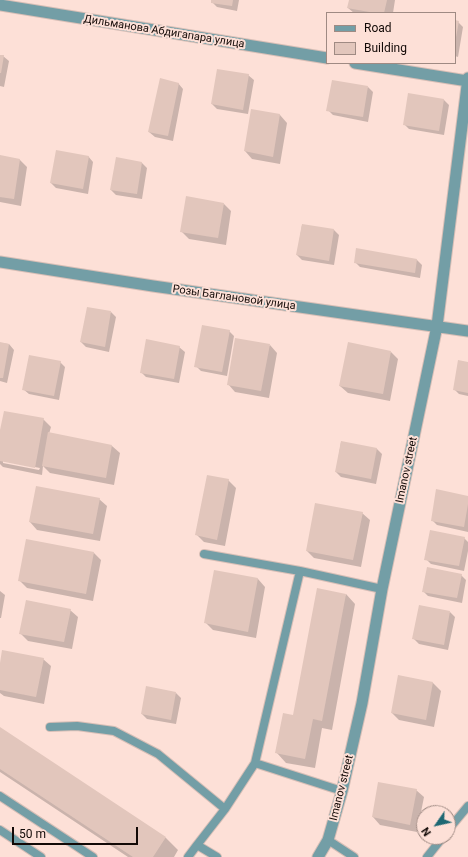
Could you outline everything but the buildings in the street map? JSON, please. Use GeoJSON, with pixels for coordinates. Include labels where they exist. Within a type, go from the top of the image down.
{"type":"FeatureCollection","features":[{"type":"Feature","properties":{"kind":"street","name":"Дильманова Абдигапара улица"},"geometry":{"type":"LineString","coordinates":[[0,5],[326,58]]}},
{"type":"Feature","properties":{"kind":"street"},"geometry":{"type":"LineString","coordinates":[[362,64],[468,80]]}},
{"type":"Feature","properties":{"kind":"street","name":"Imanov street"},"geometry":{"type":"LineString","coordinates":[[318,857],[328,840],[342,791],[362,703],[382,589],[437,326],[468,80]]}},
{"type":"Feature","properties":{"kind":"street","name":"Розы Баглановой улица"},"geometry":{"type":"LineString","coordinates":[[0,262],[153,286],[468,331]]}},
{"type":"Feature","properties":{"kind":"lane"},"geometry":{"type":"LineString","coordinates":[[204,554],[300,570],[382,589]]}},
{"type":"Feature","properties":{"kind":"lane"},"geometry":{"type":"LineString","coordinates":[[188,857],[225,809],[255,763],[300,570]]}},
{"type":"Feature","properties":{"kind":"lane"},"geometry":{"type":"LineString","coordinates":[[50,727],[77,726],[114,731],[158,754],[225,809]]}},
{"type":"Feature","properties":{"kind":"lane"},"geometry":{"type":"LineString","coordinates":[[255,763],[342,791]]}},
{"type":"Feature","properties":{"kind":"lane"},"geometry":{"type":"LineString","coordinates":[[0,796],[93,857]]}},
{"type":"Feature","properties":{"kind":"lane"},"geometry":{"type":"LineString","coordinates":[[456,820],[468,806]]}},
{"type":"Feature","properties":{"kind":"lane"},"geometry":{"type":"LineString","coordinates":[[0,830],[41,857]]}},
{"type":"Feature","properties":{"kind":"lane"},"geometry":{"type":"LineString","coordinates":[[328,840],[354,857]]}},
{"type":"Feature","properties":{"kind":"lane"},"geometry":{"type":"LineString","coordinates":[[198,845],[217,857]]}},
{"type":"Feature","properties":{"kind":"lane"},"geometry":{"type":"LineString","coordinates":[[427,857],[437,845]]}}]}
